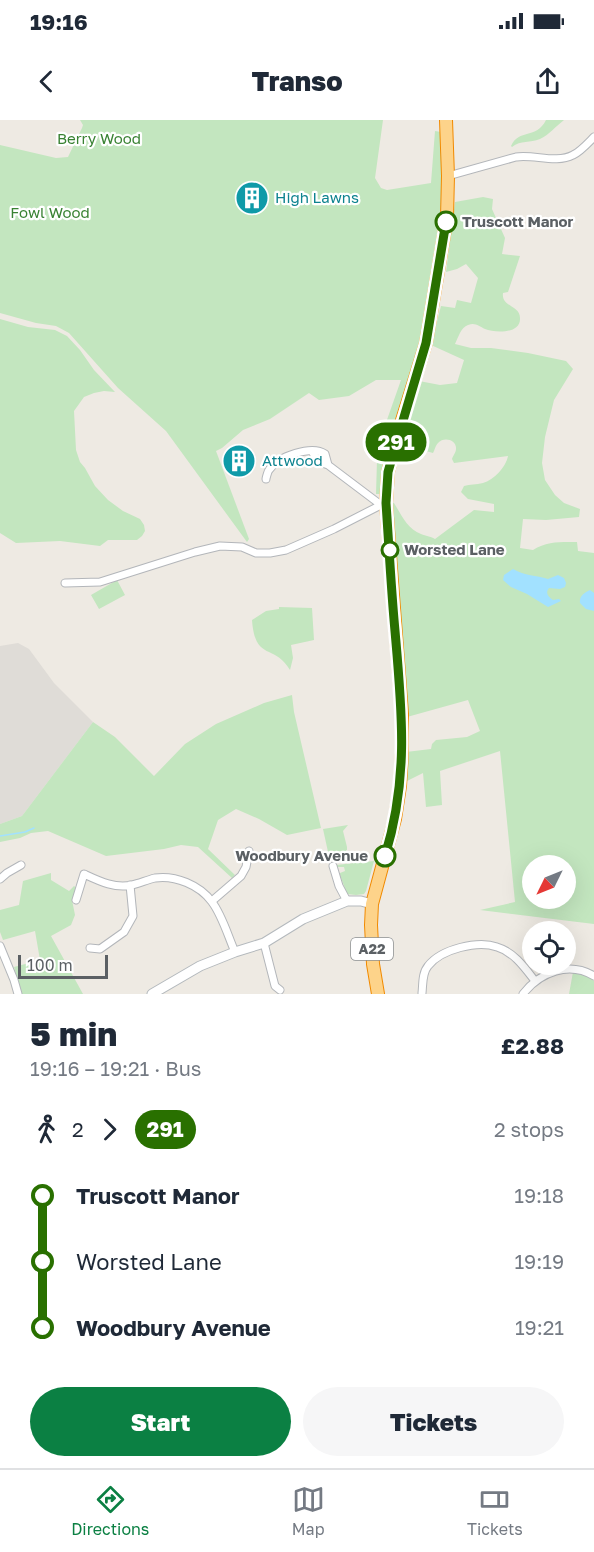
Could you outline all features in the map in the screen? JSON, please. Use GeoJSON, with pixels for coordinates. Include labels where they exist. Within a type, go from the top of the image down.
{"type":"FeatureCollection","features":[{"type":"Feature","properties":{"kind":"highway","name":"A22"},"geometry":{"type":"LineString","coordinates":[[378,994],[371,944],[372,904],[395,819],[402,753],[400,683],[383,504],[396,441],[426,343],[447,217],[446,120]]}},
{"type":"Feature","properties":{"kind":"street"},"geometry":{"type":"LineString","coordinates":[[448,176],[516,157],[562,159],[574,155],[594,137]]}},
{"type":"Feature","properties":{"kind":"street"},"geometry":{"type":"LineString","coordinates":[[65,583],[100,582],[220,546],[242,547],[256,553],[286,550],[383,504],[328,465],[328,459],[317,450],[292,454],[277,462],[268,470],[266,479]]}},
{"type":"Feature","properties":{"kind":"street"},"geometry":{"type":"LineString","coordinates":[[212,901],[241,876],[246,867],[249,851]]}},
{"type":"Feature","properties":{"kind":"street"},"geometry":{"type":"LineString","coordinates":[[0,879],[21,865]]}},
{"type":"Feature","properties":{"kind":"street"},"geometry":{"type":"LineString","coordinates":[[336,869],[339,886],[347,901]]}},
{"type":"Feature","properties":{"kind":"street"},"geometry":{"type":"LineString","coordinates":[[76,900],[84,874],[116,886],[157,878],[178,879],[198,888],[212,901],[234,952]]}},
{"type":"Feature","properties":{"kind":"street"},"geometry":{"type":"LineString","coordinates":[[90,948],[100,949],[124,932],[133,916],[130,885]]}},
{"type":"Feature","properties":{"kind":"street"},"geometry":{"type":"LineString","coordinates":[[152,994],[200,966],[264,943],[303,919],[347,901],[372,904]]}},
{"type":"Feature","properties":{"kind":"street"},"geometry":{"type":"LineString","coordinates":[[264,943],[275,986],[280,990]]}},
{"type":"Feature","properties":{"kind":"street"},"geometry":{"type":"LineString","coordinates":[[422,993],[424,973],[436,957],[468,946],[485,944],[499,947],[512,955],[535,981]]}},
{"type":"Feature","properties":{"kind":"street"},"geometry":{"type":"LineString","coordinates":[[0,946],[2,957],[14,980],[18,994]]}},
{"type":"Feature","properties":{"kind":"street"},"geometry":{"type":"LineString","coordinates":[[523,994],[535,981],[557,970],[579,969],[594,976]]}},
{"type":"Feature","properties":{"kind":"shaded area"},"geometry":{"type":"Polygon","coordinates":[[[18,643],[29,649],[54,683],[93,722],[22,816],[0,824],[0,646],[18,643]]]}},
{"type":"Feature","properties":{"kind":"green space"},"geometry":{"type":"Polygon","coordinates":[[[80,120],[383,120],[375,178],[381,188],[387,190],[431,183],[435,131],[441,132],[441,219],[421,342],[382,494],[376,494],[377,460],[382,434],[401,380],[376,380],[349,396],[319,400],[309,393],[270,419],[243,430],[216,451],[249,539],[247,542],[166,431],[118,388],[69,333],[56,326],[0,313],[0,145],[56,158],[68,157],[83,125],[80,120]]]}},
{"type":"Feature","properties":{"kind":"green space"},"geometry":{"type":"Polygon","coordinates":[[[546,120],[564,120],[540,139],[511,146],[518,137],[537,130],[546,120]]]}},
{"type":"Feature","properties":{"kind":"green space"},"geometry":{"type":"Polygon","coordinates":[[[483,197],[493,199],[492,209],[505,238],[502,254],[520,256],[508,292],[503,293],[505,301],[519,314],[519,323],[512,330],[507,331],[495,331],[470,324],[462,330],[455,344],[471,348],[528,353],[566,361],[573,369],[554,400],[545,437],[542,463],[545,480],[555,495],[564,503],[580,509],[579,517],[546,520],[523,519],[520,548],[533,550],[560,542],[577,542],[578,551],[594,553],[594,924],[480,910],[515,902],[500,751],[440,771],[442,805],[426,807],[423,773],[403,783],[406,752],[431,749],[436,740],[467,737],[480,731],[468,700],[407,717],[391,502],[412,529],[435,539],[474,510],[494,512],[494,504],[468,499],[461,492],[464,486],[483,483],[495,476],[502,469],[508,456],[454,463],[452,459],[456,446],[447,439],[436,445],[433,453],[411,445],[404,457],[397,458],[419,381],[440,385],[457,383],[464,360],[431,345],[441,306],[455,308],[457,300],[471,303],[478,278],[466,264],[446,272],[455,202],[483,197]]]}},
{"type":"Feature","properties":{"kind":"green space"},"geometry":{"type":"Polygon","coordinates":[[[0,319],[28,327],[55,330],[67,336],[115,392],[104,391],[84,397],[74,411],[76,450],[80,462],[95,486],[123,511],[140,519],[145,531],[137,540],[108,540],[100,546],[60,541],[16,543],[0,533],[0,319]]]}},
{"type":"Feature","properties":{"kind":"green space"},"geometry":{"type":"Polygon","coordinates":[[[117,580],[125,595],[99,609],[91,595],[117,580]]]}},
{"type":"Feature","properties":{"kind":"green space"},"geometry":{"type":"Polygon","coordinates":[[[279,607],[312,608],[314,640],[291,645],[293,658],[290,670],[278,657],[261,647],[254,633],[252,620],[266,611],[279,609],[279,607]]]}},
{"type":"Feature","properties":{"kind":"green space"},"geometry":{"type":"Polygon","coordinates":[[[292,695],[321,828],[287,835],[236,809],[218,820],[208,849],[235,875],[232,878],[198,847],[181,845],[106,856],[48,831],[31,833],[0,842],[0,824],[22,816],[93,722],[115,737],[154,776],[185,744],[216,724],[264,703],[292,695]]]}},
{"type":"Feature","properties":{"kind":"green space"},"geometry":{"type":"Polygon","coordinates":[[[348,825],[343,831],[347,850],[330,861],[323,829],[348,825]]]}},
{"type":"Feature","properties":{"kind":"green space"},"geometry":{"type":"Polygon","coordinates":[[[374,861],[364,894],[347,894],[340,875],[345,871],[344,867],[336,867],[336,865],[374,861]]]}},
{"type":"Feature","properties":{"kind":"green space"},"geometry":{"type":"Polygon","coordinates":[[[51,873],[51,880],[69,891],[74,886],[78,889],[72,900],[75,915],[71,925],[51,936],[83,994],[22,994],[14,967],[40,960],[35,931],[3,940],[0,932],[0,910],[19,905],[23,881],[51,873]]]}},
{"type":"Feature","properties":{"kind":"green space"},"geometry":{"type":"Polygon","coordinates":[[[576,973],[594,981],[594,994],[569,994],[572,975],[576,975],[576,973]]]}},
{"type":"Feature","properties":{"kind":"water"},"geometry":{"type":"Polygon","coordinates":[[[513,569],[548,579],[558,575],[564,578],[565,587],[549,588],[547,592],[551,599],[561,601],[548,607],[511,587],[503,580],[504,575],[513,569]]]}},
{"type":"Feature","properties":{"kind":"water"},"geometry":{"type":"Polygon","coordinates":[[[590,590],[594,593],[594,611],[586,609],[580,603],[581,597],[590,590]]]}},
{"type":"Feature","properties":{"kind":"waterway"},"geometry":{"type":"LineString","coordinates":[[0,836],[25,832],[34,828]]}},
{"type":"Feature","properties":{"kind":"bus line","name":"291"},"geometry":{"type":"LineString","coordinates":[[385,856],[395,819],[402,753],[402,714],[386,503],[388,472],[426,343],[446,222]]}},
{"type":"Feature","properties":{"kind":"place","name":"High Lawns"},"geometry":{"type":"Point","coordinates":[252,198]}},
{"type":"Feature","properties":{"kind":"place","name":"Truscott Manor"},"geometry":{"type":"Point","coordinates":[446,222]}},
{"type":"Feature","properties":{"kind":"place","name":"Attwood"},"geometry":{"type":"Point","coordinates":[239,461]}},
{"type":"Feature","properties":{"kind":"place","name":"Worsted Lane"},"geometry":{"type":"Point","coordinates":[390,550]}},
{"type":"Feature","properties":{"kind":"place","name":"Woodbury Avenue"},"geometry":{"type":"Point","coordinates":[385,856]}},
{"type":"Feature","properties":{"kind":"park label","name":"Berry Wood"},"geometry":{"type":"Point","coordinates":[99,139]}},
{"type":"Feature","properties":{"kind":"park label","name":"Fowl Wood"},"geometry":{"type":"Point","coordinates":[50,213]}}]}
